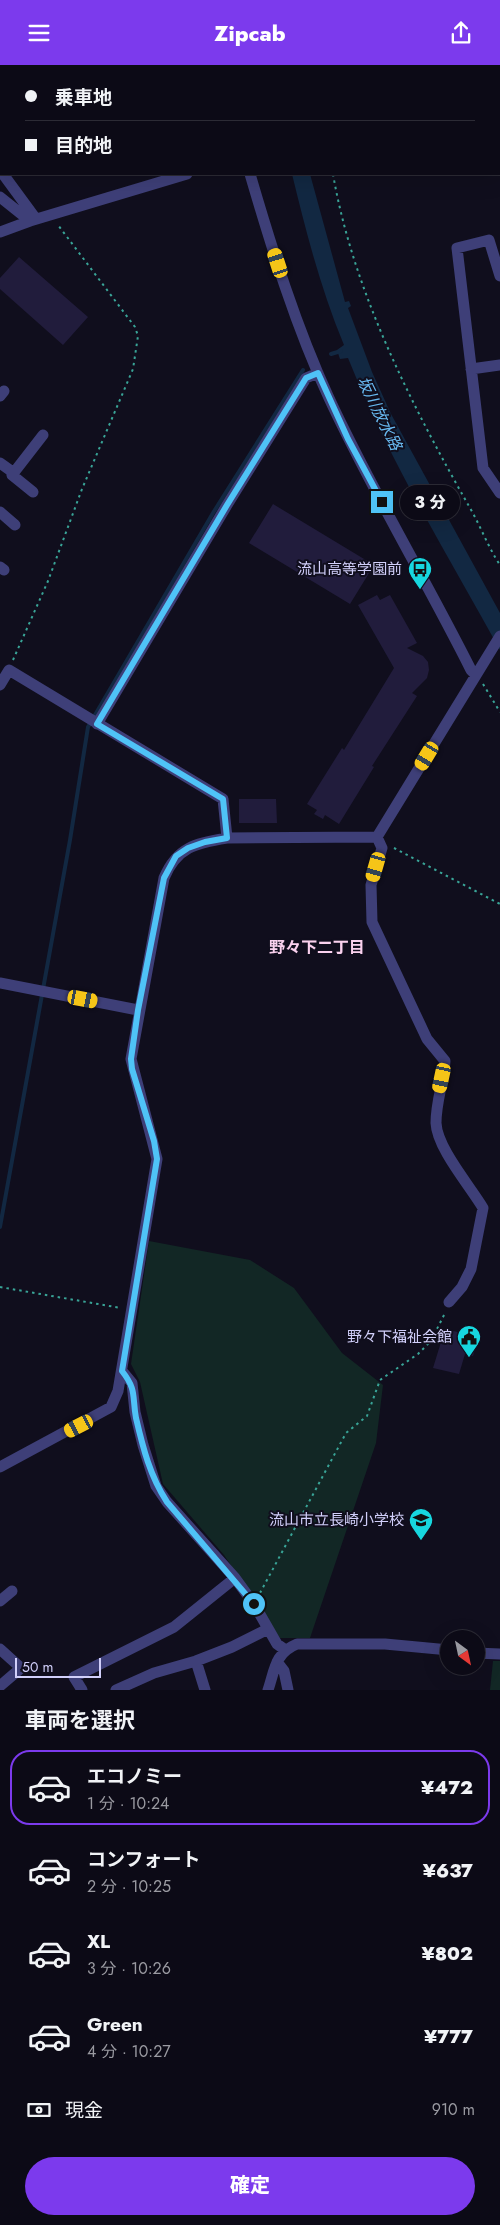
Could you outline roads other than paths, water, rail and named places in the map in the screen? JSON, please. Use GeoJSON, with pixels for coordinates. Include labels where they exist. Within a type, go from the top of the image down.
{"type":"FeatureCollection","features":[{"type":"Feature","properties":{"kind":"street"},"geometry":{"type":"LineString","coordinates":[[5,175],[33,220]]}},
{"type":"Feature","properties":{"kind":"street"},"geometry":{"type":"LineString","coordinates":[[0,232],[33,220],[185,175]]}},
{"type":"Feature","properties":{"kind":"street"},"geometry":{"type":"LineString","coordinates":[[250,175],[278,263],[318,373],[348,439],[470,670],[478,671]]}},
{"type":"Feature","properties":{"kind":"street"},"geometry":{"type":"LineString","coordinates":[[0,197],[33,220]]}},
{"type":"Feature","properties":{"kind":"street"},"geometry":{"type":"LineString","coordinates":[[500,276],[489,240],[457,248],[483,468],[500,493]]}},
{"type":"Feature","properties":{"kind":"street"},"geometry":{"type":"LineString","coordinates":[[471,369],[500,365]]}},
{"type":"Feature","properties":{"kind":"street"},"geometry":{"type":"LineString","coordinates":[[97,724],[227,505],[306,378],[318,373]]}},
{"type":"Feature","properties":{"kind":"street"},"geometry":{"type":"LineString","coordinates":[[33,493],[12,475],[42,435]]}},
{"type":"Feature","properties":{"kind":"street"},"geometry":{"type":"LineString","coordinates":[[0,463],[14,473]]}},
{"type":"Feature","properties":{"kind":"street"},"geometry":{"type":"LineString","coordinates":[[0,512],[15,525]]}},
{"type":"Feature","properties":{"kind":"street"},"geometry":{"type":"LineString","coordinates":[[449,1301],[462,1287],[471,1269],[483,1208],[443,1145],[436,1125],[438,1092],[445,1061],[427,1039],[372,922],[371,885],[379,840],[500,636]]}},
{"type":"Feature","properties":{"kind":"street"},"geometry":{"type":"LineString","coordinates":[[0,685],[9,670],[223,799],[227,838]]}},
{"type":"Feature","properties":{"kind":"street"},"geometry":{"type":"LineString","coordinates":[[0,1467],[111,1407],[116,1400],[157,1159],[154,1141],[132,1069],[131,1059],[138,1010],[164,878],[169,867],[176,856],[188,848],[205,842],[227,838],[379,840]]}},
{"type":"Feature","properties":{"kind":"street"},"geometry":{"type":"LineString","coordinates":[[0,983],[138,1010]]}},
{"type":"Feature","properties":{"kind":"street"},"geometry":{"type":"LineString","coordinates":[[122,1371],[132,1383],[135,1412],[142,1445],[156,1485],[167,1502],[235,1579],[254,1604],[277,1643],[284,1649]]}},
{"type":"Feature","properties":{"kind":"street"},"geometry":{"type":"LineString","coordinates":[[82,1690],[74,1677],[174,1627],[235,1579]]}},
{"type":"Feature","properties":{"kind":"street"},"geometry":{"type":"LineString","coordinates":[[0,1601],[12,1591]]}},
{"type":"Feature","properties":{"kind":"street"},"geometry":{"type":"LineString","coordinates":[[116,1690],[154,1673],[196,1661],[232,1647],[268,1629]]}},
{"type":"Feature","properties":{"kind":"street"},"geometry":{"type":"LineString","coordinates":[[268,1690],[277,1662],[284,1649],[297,1644],[334,1643],[440,1649]]}},
{"type":"Feature","properties":{"kind":"street"},"geometry":{"type":"LineString","coordinates":[[0,1649],[21,1668],[0,1686]]}},
{"type":"Feature","properties":{"kind":"street"},"geometry":{"type":"LineString","coordinates":[[485,1654],[500,1655]]}},
{"type":"Feature","properties":{"kind":"street"},"geometry":{"type":"LineString","coordinates":[[196,1661],[205,1690]]}},
{"type":"Feature","properties":{"kind":"street"},"geometry":{"type":"LineString","coordinates":[[277,1662],[284,1671],[288,1690]]}},
{"type":"Feature","properties":{"kind":"water","name":"坂川放水路"},"geometry":{"type":"Polygon","coordinates":[[[292,175],[310,175],[345,302],[349,301],[351,306],[348,308],[372,372],[391,414],[500,613],[500,650],[400,470],[348,358],[340,359],[337,350],[344,345],[328,303],[292,175]]]}},
{"type":"Feature","properties":{"kind":"waterway"},"geometry":{"type":"LineString","coordinates":[[331,354],[341,351]]}},
{"type":"Feature","properties":{"kind":"waterway"},"geometry":{"type":"LineString","coordinates":[[0,1227],[70,840],[88,727],[213,513],[303,370]]}},
{"type":"Feature","properties":{"kind":"place","name":"流山高等学園前"},"geometry":{"type":"Point","coordinates":[420,590]}},
{"type":"Feature","properties":{"kind":"place","name":"野々下福祉会館"},"geometry":{"type":"Point","coordinates":[469,1358]}},
{"type":"Feature","properties":{"kind":"place","name":"流山市立長崎小学校"},"geometry":{"type":"Point","coordinates":[421,1541]}},
{"type":"Feature","properties":{"kind":"district","name":"野々下二丁目"},"geometry":{"type":"Point","coordinates":[317,947]}}]}
